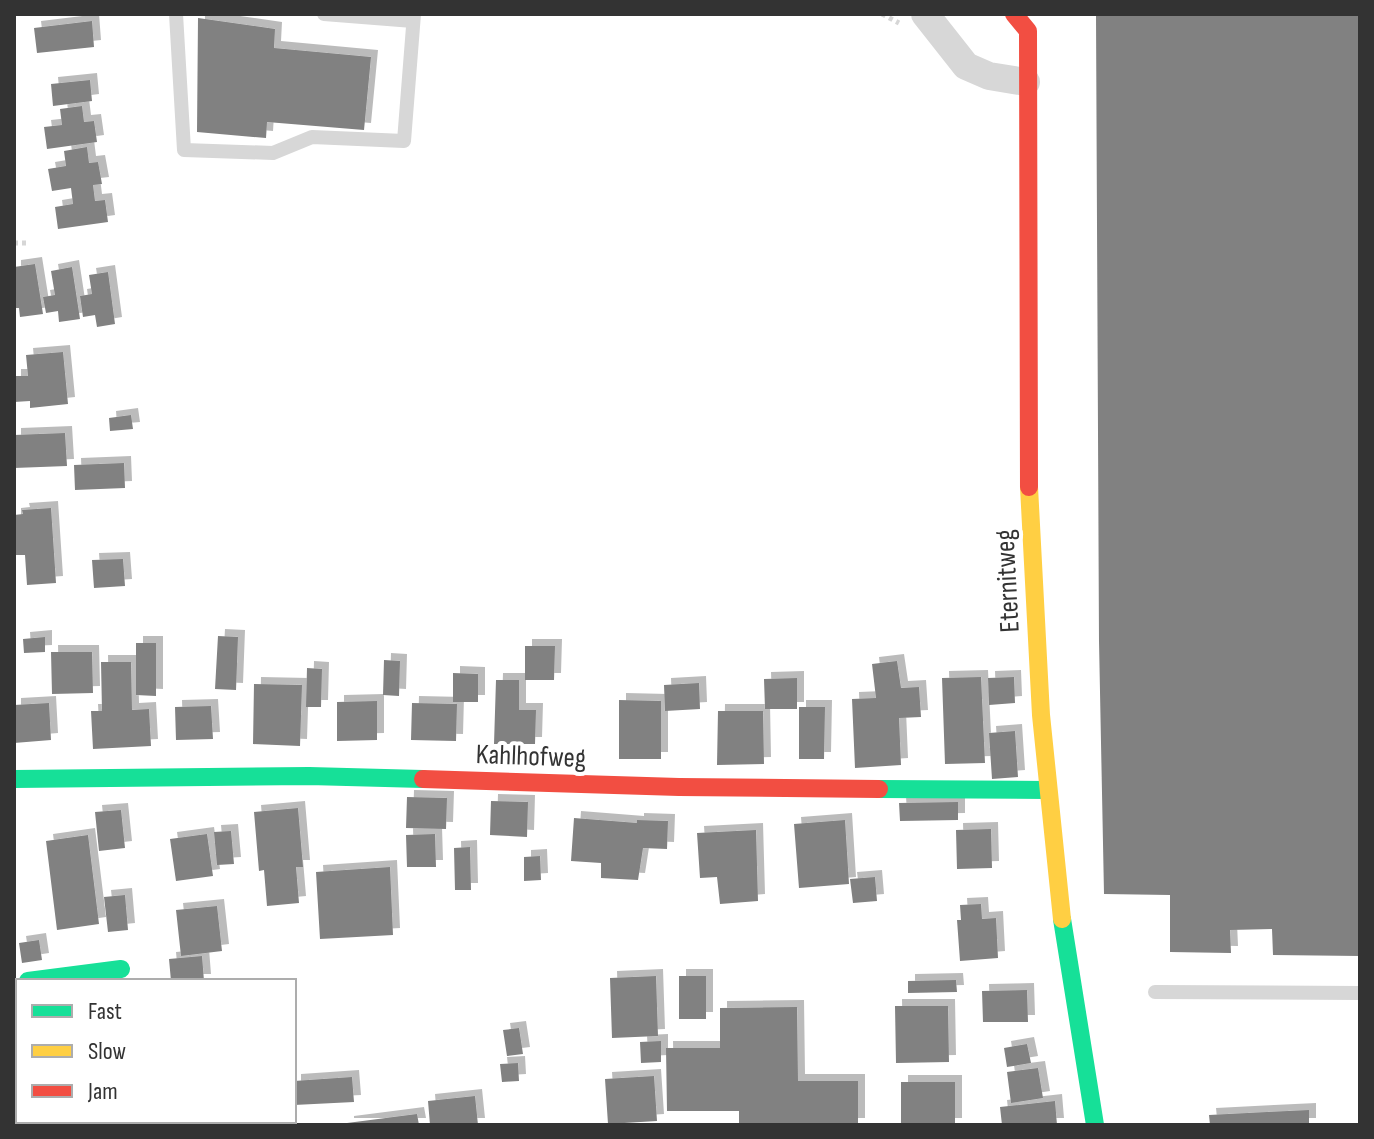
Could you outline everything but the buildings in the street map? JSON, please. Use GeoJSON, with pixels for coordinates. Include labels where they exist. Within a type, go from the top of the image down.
{"type":"FeatureCollection","features":[{"type":"Feature","properties":{"kind":"street"},"geometry":{"type":"LineString","coordinates":[[925,14],[966,66],[989,76],[1026,82]]}},
{"type":"Feature","properties":{"kind":"street","name":"Eternitweg"},"geometry":{"type":"LineString","coordinates":[[1014,14],[1028,31],[1026,366],[1034,607],[1047,790],[1079,1034],[1095,1125]]}},
{"type":"Feature","properties":{"kind":"street","name":"Kahlhofweg"},"geometry":{"type":"LineString","coordinates":[[14,779],[309,776],[679,787],[1047,790]]}},
{"type":"Feature","properties":{"kind":"street"},"geometry":{"type":"LineString","coordinates":[[44,979],[121,969]]}},
{"type":"Feature","properties":{"kind":"lane"},"geometry":{"type":"LineString","coordinates":[[176,14],[184,150],[273,153],[312,137],[404,141],[413,18],[324,14]]}},
{"type":"Feature","properties":{"kind":"lane"},"geometry":{"type":"LineString","coordinates":[[1155,992],[1360,993]]}},
{"type":"Feature","properties":{"kind":"path"},"geometry":{"type":"LineString","coordinates":[[14,243],[27,243]]}},
{"type":"Feature","properties":{"kind":"traffic: fast"},"geometry":{"type":"LineString","coordinates":[[14,779],[309,776],[423,779]]}},
{"type":"Feature","properties":{"kind":"traffic: fast"},"geometry":{"type":"LineString","coordinates":[[879,789],[1047,790]]}},
{"type":"Feature","properties":{"kind":"traffic: fast"},"geometry":{"type":"LineString","coordinates":[[1062,919],[1095,1125]]}},
{"type":"Feature","properties":{"kind":"traffic: fast"},"geometry":{"type":"LineString","coordinates":[[44,979],[121,969]]}},
{"type":"Feature","properties":{"kind":"traffic: slow"},"geometry":{"type":"LineString","coordinates":[[1029,487],[1041,715],[1062,919]]}},
{"type":"Feature","properties":{"kind":"traffic: jam"},"geometry":{"type":"LineString","coordinates":[[1014,14],[1028,31],[1029,487]]}},
{"type":"Feature","properties":{"kind":"traffic: jam"},"geometry":{"type":"LineString","coordinates":[[423,779],[879,789]]}}]}
